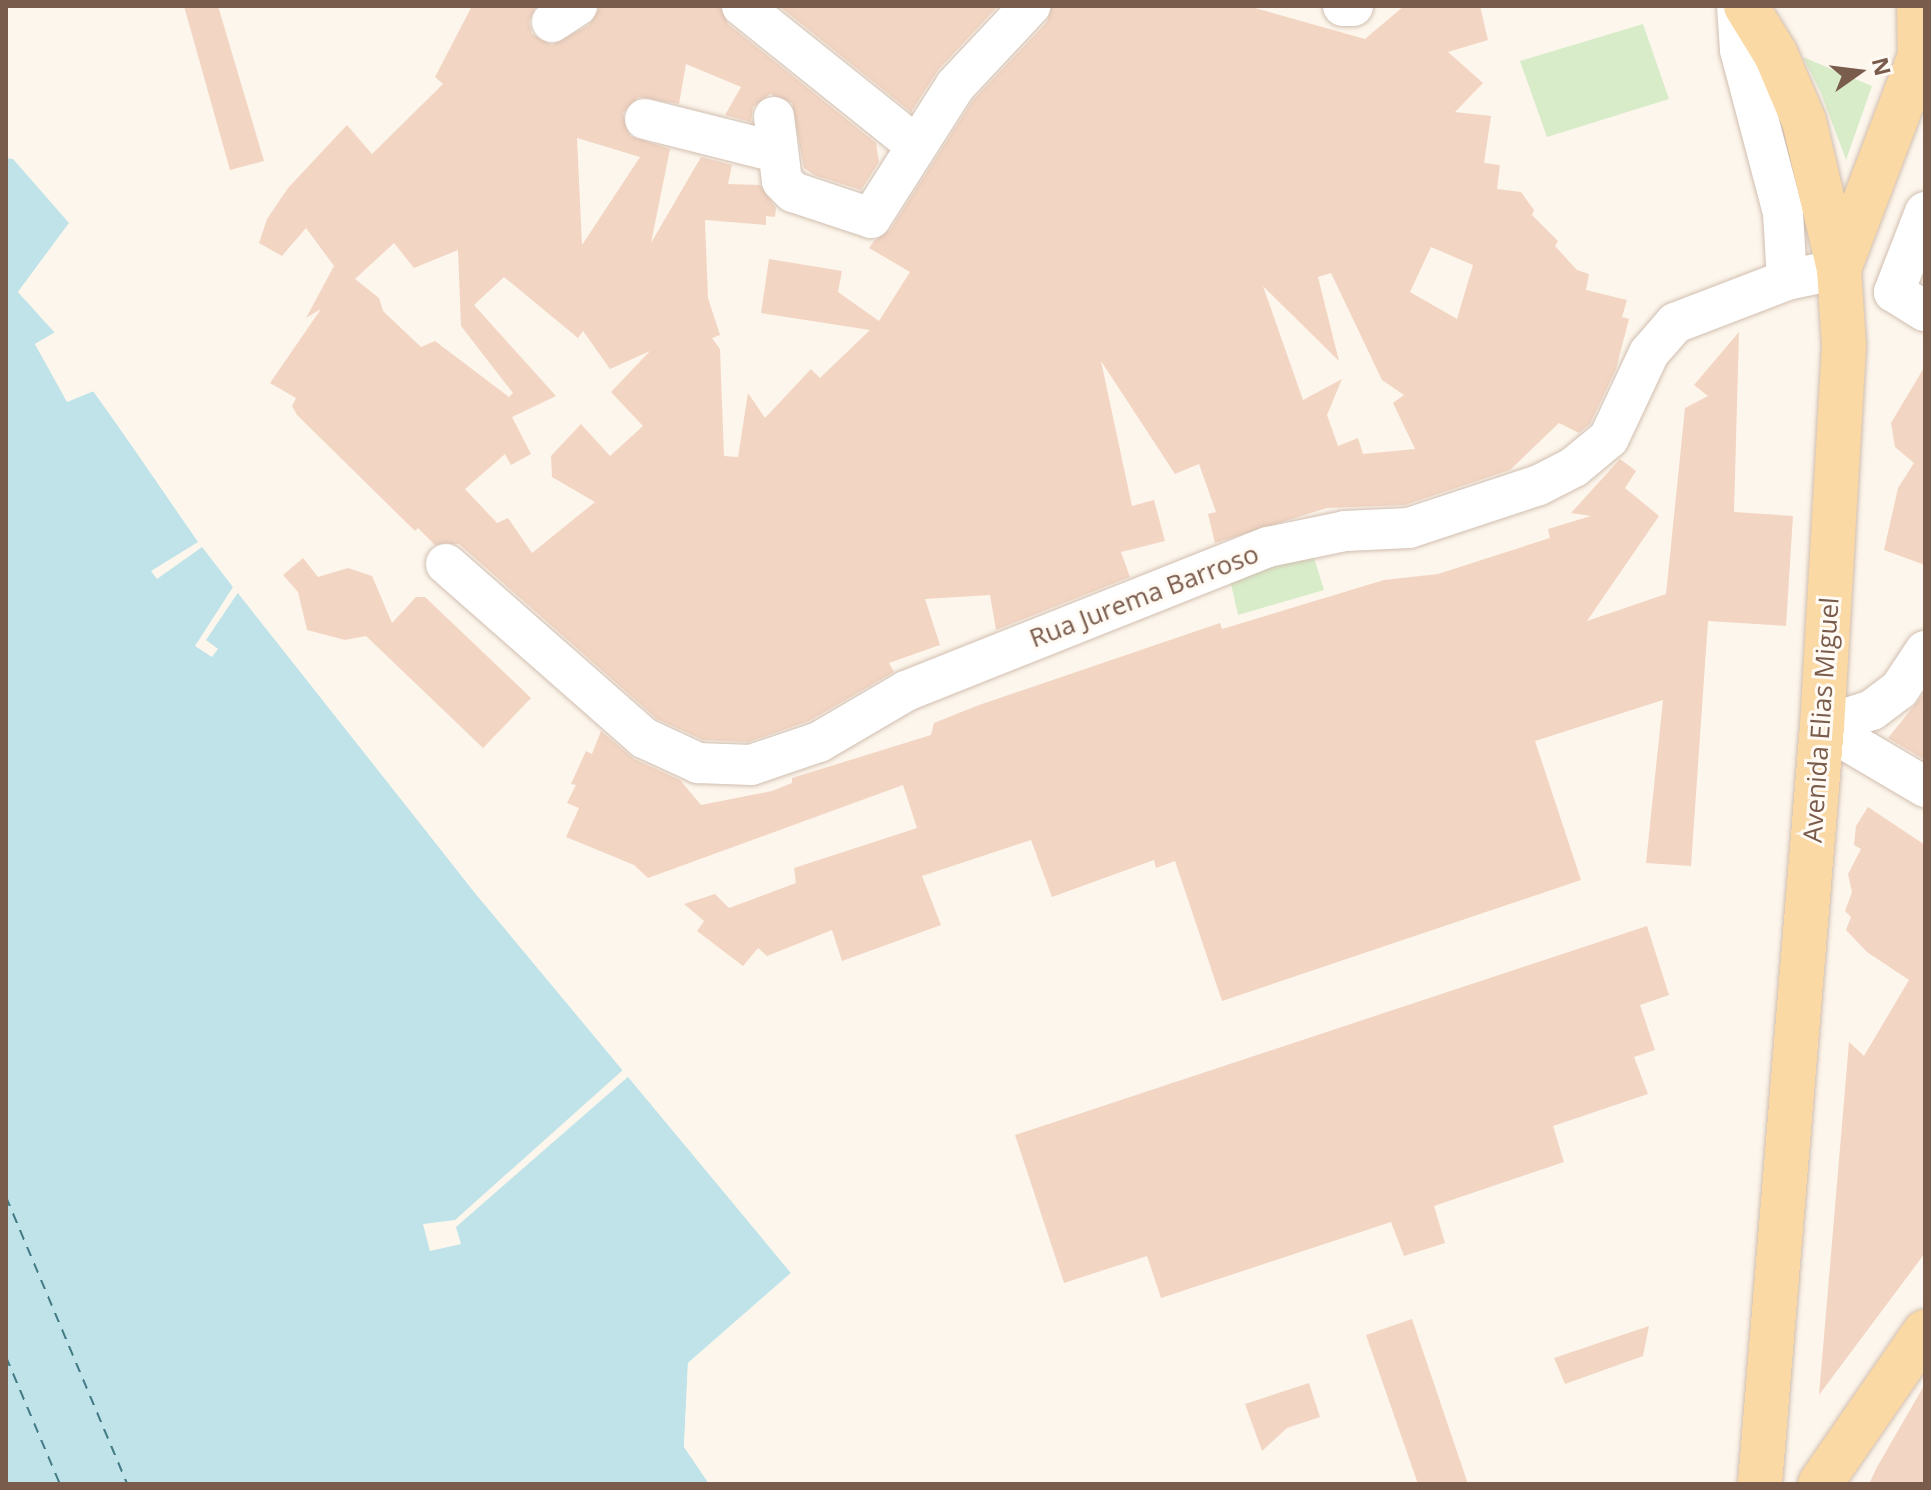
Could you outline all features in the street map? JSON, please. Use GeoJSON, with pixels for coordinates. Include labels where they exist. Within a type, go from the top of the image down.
{"type":"FeatureCollection","features":[{"type":"Feature","properties":{"kind":"main road","name":"Avenida Elias Miguel"},"geometry":{"type":"LineString","coordinates":[[1746,6],[1800,110],[1839,269],[1843,388],[1822,726],[1762,1468]]}},
{"type":"Feature","properties":{"kind":"main road"},"geometry":{"type":"LineString","coordinates":[[1839,269],[1923,56],[1919,6]]}},
{"type":"Feature","properties":{"kind":"main road"},"geometry":{"type":"LineString","coordinates":[[1820,1484],[1925,1332]]}},
{"type":"Feature","properties":{"kind":"street"},"geometry":{"type":"LineString","coordinates":[[742,6],[914,144]]}},
{"type":"Feature","properties":{"kind":"street"},"geometry":{"type":"LineString","coordinates":[[645,119],[775,135],[777,172],[793,192],[871,218],[914,144],[955,86],[1030,6]]}},
{"type":"Feature","properties":{"kind":"street"},"geometry":{"type":"LineString","coordinates":[[1343,6],[1353,6]]}},
{"type":"Feature","properties":{"kind":"street"},"geometry":{"type":"LineString","coordinates":[[1737,6],[1740,50],[1783,213],[1787,280]]}},
{"type":"Feature","properties":{"kind":"street"},"geometry":{"type":"LineString","coordinates":[[1910,302],[1925,212]]}},
{"type":"Feature","properties":{"kind":"street","name":"Rua Jurema Barroso"},"geometry":{"type":"LineString","coordinates":[[446,564],[644,738],[698,763],[751,765],[819,742],[906,691],[1268,547],[1345,531],[1409,528],[1539,485],[1574,467],[1609,438],[1649,353],[1675,323],[1787,280],[1839,269]]}},
{"type":"Feature","properties":{"kind":"street"},"geometry":{"type":"LineString","coordinates":[[1913,779],[1881,742],[1881,725],[1899,690],[1925,651]]}},
{"type":"Feature","properties":{"kind":"street"},"geometry":{"type":"LineString","coordinates":[[1822,726],[1849,721],[1899,690]]}},
{"type":"Feature","properties":{"kind":"street"},"geometry":{"type":"LineString","coordinates":[[1822,726],[1913,779]]}},
{"type":"Feature","properties":{"kind":"green space"},"geometry":{"type":"Polygon","coordinates":[[[1643,24],[1669,99],[1547,137],[1520,61],[1643,24]]]}},
{"type":"Feature","properties":{"kind":"green space"},"geometry":{"type":"Polygon","coordinates":[[[1803,57],[1872,86],[1846,160],[1821,93],[1803,57]]]}},
{"type":"Feature","properties":{"kind":"green space"},"geometry":{"type":"Polygon","coordinates":[[[1312,551],[1324,590],[1238,615],[1229,575],[1312,551]]]}},
{"type":"Feature","properties":{"kind":"water"},"geometry":{"type":"Polygon","coordinates":[[[6,158],[13,159],[69,223],[18,292],[55,333],[35,344],[67,401],[93,391],[233,587],[475,893],[791,1273],[688,1363],[684,1447],[709,1484],[6,1484],[6,158]]]}},
{"type":"Feature","properties":{"kind":"pier"},"geometry":{"type":"Polygon","coordinates":[[[69,223],[23,292],[59,331],[41,345],[69,397],[96,388],[236,584],[478,890],[794,1272],[692,1365],[688,1446],[713,1484],[684,1447],[688,1363],[791,1273],[629,1076],[456,1227],[461,1244],[430,1251],[423,1224],[455,1220],[624,1069],[475,893],[239,591],[206,640],[218,649],[212,657],[195,646],[233,587],[202,547],[157,579],[151,571],[198,542],[94,391],[67,402],[35,344],[55,332],[18,292],[69,223]]]}},
{"type":"Feature","properties":{"kind":"building"},"geometry":{"type":"Polygon","coordinates":[[[184,6],[218,6],[264,161],[230,170],[184,6]]]}},
{"type":"Feature","properties":{"kind":"building"},"geometry":{"type":"Polygon","coordinates":[[[472,6],[536,6],[529,22],[532,34],[552,45],[589,25],[600,6],[720,6],[728,24],[876,143],[879,162],[861,190],[814,175],[804,168],[792,103],[770,94],[753,107],[751,122],[725,115],[741,87],[686,64],[679,104],[639,97],[623,113],[630,136],[670,149],[651,243],[701,157],[732,165],[728,184],[760,185],[776,208],[775,217],[766,216],[766,225],[705,220],[708,298],[720,335],[712,338],[720,349],[724,456],[738,457],[748,393],[765,418],[811,369],[820,378],[870,330],[761,313],[769,259],[842,271],[838,292],[879,321],[910,272],[869,248],[890,230],[973,100],[1047,22],[1052,6],[1248,6],[1365,39],[1404,6],[1480,6],[1488,40],[1448,52],[1483,83],[1455,112],[1491,116],[1484,163],[1500,165],[1497,189],[1521,192],[1534,210],[1532,215],[1558,241],[1555,246],[1577,270],[1589,274],[1586,290],[1627,300],[1622,317],[1629,319],[1616,369],[1590,424],[1579,433],[1559,423],[1510,470],[1405,505],[1327,508],[1215,543],[1208,514],[1216,512],[1199,464],[1175,474],[1101,361],[1132,506],[1154,500],[1165,541],[1121,552],[1130,577],[996,630],[990,595],[925,599],[940,645],[889,663],[894,672],[809,721],[748,742],[703,740],[657,719],[459,544],[435,545],[418,528],[415,531],[297,415],[292,406],[296,398],[270,383],[321,309],[306,318],[334,266],[306,228],[282,256],[259,243],[267,219],[288,188],[347,125],[372,154],[443,84],[435,77],[472,6]],[[577,138],[582,245],[640,157],[577,138]],[[394,243],[355,279],[379,298],[383,311],[421,347],[435,341],[509,397],[513,393],[461,326],[458,250],[414,268],[394,243]],[[1431,247],[1410,292],[1457,319],[1473,265],[1431,247]],[[1331,273],[1318,277],[1339,361],[1263,286],[1303,400],[1342,379],[1327,415],[1338,446],[1358,438],[1363,454],[1415,449],[1393,403],[1404,395],[1382,380],[1331,273]],[[504,277],[474,305],[556,396],[512,417],[531,454],[511,465],[505,454],[465,489],[497,523],[508,518],[532,553],[595,502],[552,477],[551,456],[581,424],[610,456],[643,426],[611,392],[650,351],[610,369],[583,331],[578,338],[504,277]]]}},
{"type":"Feature","properties":{"kind":"building"},"geometry":{"type":"Polygon","coordinates":[[[779,6],[998,6],[938,70],[911,112],[779,6]]]}},
{"type":"Feature","properties":{"kind":"building"},"geometry":{"type":"Polygon","coordinates":[[[1739,332],[1734,512],[1793,516],[1786,626],[1708,621],[1691,866],[1646,863],[1663,700],[1535,741],[1581,880],[1222,1001],[1175,861],[1156,868],[1154,860],[1052,897],[1031,840],[922,876],[941,925],[842,961],[832,930],[767,956],[758,948],[743,966],[697,931],[704,921],[684,904],[715,894],[729,908],[796,883],[794,868],[917,828],[903,785],[648,878],[634,865],[566,837],[579,808],[567,803],[576,785],[571,784],[586,751],[592,754],[601,731],[634,759],[680,780],[701,805],[772,791],[792,783],[792,778],[931,735],[934,723],[979,705],[1220,623],[1222,629],[1384,580],[1438,574],[1550,538],[1548,529],[1591,516],[1571,513],[1620,459],[1636,471],[1625,488],[1659,516],[1587,621],[1666,594],[1685,408],[1708,396],[1694,385],[1739,332]]]}},
{"type":"Feature","properties":{"kind":"building"},"geometry":{"type":"Polygon","coordinates":[[[1925,366],[1925,565],[1884,550],[1898,488],[1914,463],[1895,447],[1891,423],[1925,366]]]}},
{"type":"Feature","properties":{"kind":"building"},"geometry":{"type":"Polygon","coordinates":[[[303,558],[318,577],[348,568],[372,576],[392,623],[416,597],[425,597],[531,698],[483,748],[366,636],[345,640],[307,630],[298,592],[283,575],[303,558]]]}},
{"type":"Feature","properties":{"kind":"building"},"geometry":{"type":"Polygon","coordinates":[[[1925,692],[1925,760],[1888,738],[1925,692]]]}},
{"type":"Feature","properties":{"kind":"building"},"geometry":{"type":"Polygon","coordinates":[[[1868,807],[1925,845],[1925,1253],[1819,1395],[1849,1042],[1864,1056],[1909,980],[1867,952],[1846,930],[1851,917],[1845,911],[1852,892],[1848,874],[1861,849],[1854,845],[1856,826],[1868,807]]]}},
{"type":"Feature","properties":{"kind":"building"},"geometry":{"type":"Polygon","coordinates":[[[1647,926],[1669,995],[1640,1005],[1655,1050],[1634,1057],[1648,1094],[1553,1126],[1564,1162],[1434,1206],[1445,1243],[1404,1256],[1391,1222],[1161,1298],[1147,1256],[1064,1283],[1015,1135],[1647,926]]]}},
{"type":"Feature","properties":{"kind":"building"},"geometry":{"type":"Polygon","coordinates":[[[1412,1319],[1468,1484],[1418,1484],[1366,1335],[1412,1319]]]}},
{"type":"Feature","properties":{"kind":"building"},"geometry":{"type":"Polygon","coordinates":[[[1649,1326],[1643,1356],[1565,1384],[1554,1358],[1649,1326]]]}},
{"type":"Feature","properties":{"kind":"building"},"geometry":{"type":"Polygon","coordinates":[[[1309,1383],[1320,1417],[1287,1428],[1262,1451],[1245,1404],[1309,1383]]]}},
{"type":"Feature","properties":{"kind":"building"},"geometry":{"type":"Polygon","coordinates":[[[1925,1384],[1925,1484],[1869,1484],[1877,1467],[1925,1384]]]}},
{"type":"Feature","properties":{"kind":"ferry route"},"geometry":{"type":"LineString","coordinates":[[6,1197],[127,1484]]}},
{"type":"Feature","properties":{"kind":"ferry route"},"geometry":{"type":"LineString","coordinates":[[6,1357],[60,1484]]}}]}
